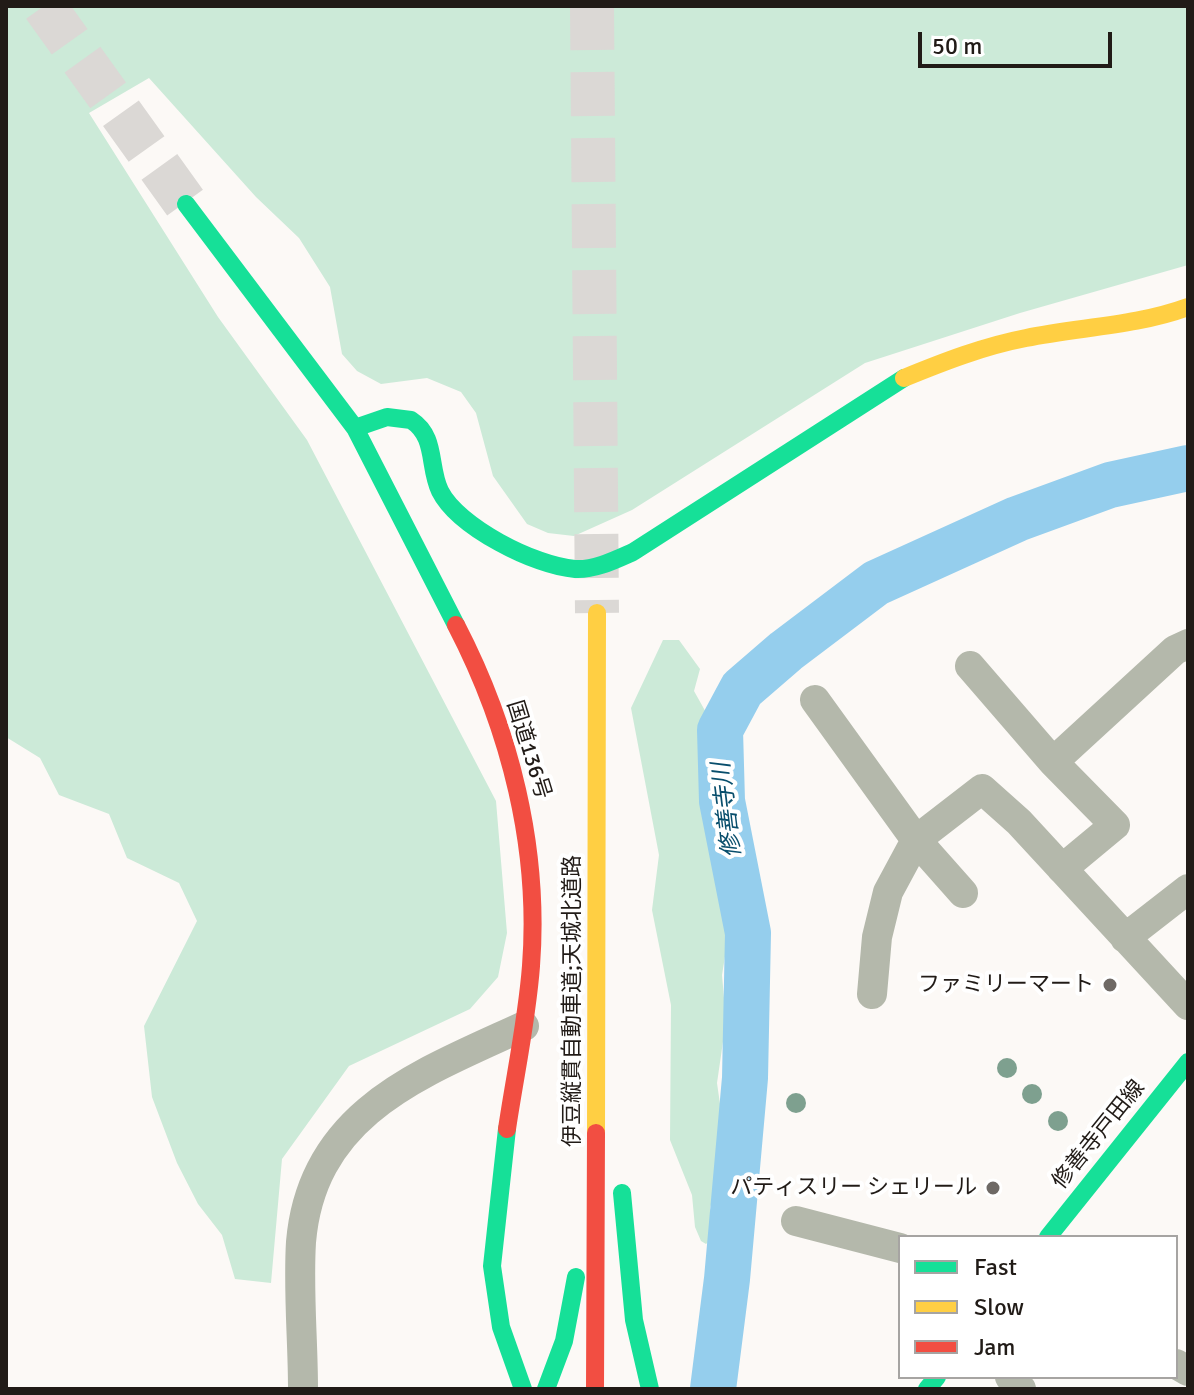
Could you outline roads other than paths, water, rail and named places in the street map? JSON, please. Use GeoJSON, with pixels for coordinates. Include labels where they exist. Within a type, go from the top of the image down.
{"type":"FeatureCollection","features":[{"type":"Feature","properties":{"kind":"main road","name":"国道136号"},"geometry":{"type":"LineString","coordinates":[[186,204],[355,428],[471,654],[518,786],[529,846],[531,965],[497,1196],[492,1266],[501,1327],[523,1389]]}},
{"type":"Feature","properties":{"kind":"main road"},"geometry":{"type":"LineString","coordinates":[[355,428],[375,419],[400,417],[416,421],[428,434],[432,469],[442,495],[471,524],[545,563],[573,569],[600,567],[633,552],[904,378],[955,357],[1024,338],[1160,317],[1188,307]]}},
{"type":"Feature","properties":{"kind":"main road","name":"伊豆縦貫自動車道;天城北道路"},"geometry":{"type":"LineString","coordinates":[[595,1388],[597,613]]}},
{"type":"Feature","properties":{"kind":"main road"},"geometry":{"type":"LineString","coordinates":[[597,912],[615,1113]]}},
{"type":"Feature","properties":{"kind":"main road"},"geometry":{"type":"LineString","coordinates":[[546,1389],[556,1366],[578,1261],[589,1019],[597,968]]}},
{"type":"Feature","properties":{"kind":"main road","name":"修善寺戸田線"},"geometry":{"type":"LineString","coordinates":[[1061,1233],[1188,1062]]}},
{"type":"Feature","properties":{"kind":"main road"},"geometry":{"type":"LineString","coordinates":[[620,1176],[634,1320],[650,1389]]}},
{"type":"Feature","properties":{"kind":"street"},"geometry":{"type":"LineString","coordinates":[[1053,762],[1175,650],[1188,644]]}},
{"type":"Feature","properties":{"kind":"street"},"geometry":{"type":"LineString","coordinates":[[970,666],[1053,762],[1119,823],[1062,869]]}},
{"type":"Feature","properties":{"kind":"street"},"geometry":{"type":"LineString","coordinates":[[815,700],[916,840],[963,893]]}},
{"type":"Feature","properties":{"kind":"street"},"geometry":{"type":"LineString","coordinates":[[872,994],[877,937],[888,892],[916,840],[982,789],[1019,822],[1188,1005]]}},
{"type":"Feature","properties":{"kind":"street"},"geometry":{"type":"LineString","coordinates":[[1125,938],[1188,889]]}},
{"type":"Feature","properties":{"kind":"street"},"geometry":{"type":"LineString","coordinates":[[303,1389],[301,1242],[309,1199],[334,1144],[355,1120],[398,1089],[524,1026]]}},
{"type":"Feature","properties":{"kind":"street"},"geometry":{"type":"LineString","coordinates":[[796,1221],[898,1247]]}},
{"type":"Feature","properties":{"kind":"waterway","name":"修善寺川"},"geometry":{"type":"LineString","coordinates":[[713,1389],[727,1279],[745,1078],[748,933],[722,801],[720,730],[742,689],[786,651],[876,583],[1017,519],[1110,485],[1188,468]]}},
{"type":"Feature","properties":{"kind":"tunnel"},"geometry":{"type":"LineString","coordinates":[[44,6],[186,204]]}},
{"type":"Feature","properties":{"kind":"tunnel"},"geometry":{"type":"LineString","coordinates":[[592,6],[597,613]]}},
{"type":"Feature","properties":{"kind":"place","name":"ファミリーマート"},"geometry":{"type":"Point","coordinates":[1110,985]}},
{"type":"Feature","properties":{"kind":"place","name":"パティスリー シェリール"},"geometry":{"type":"Point","coordinates":[993,1188]}}]}
